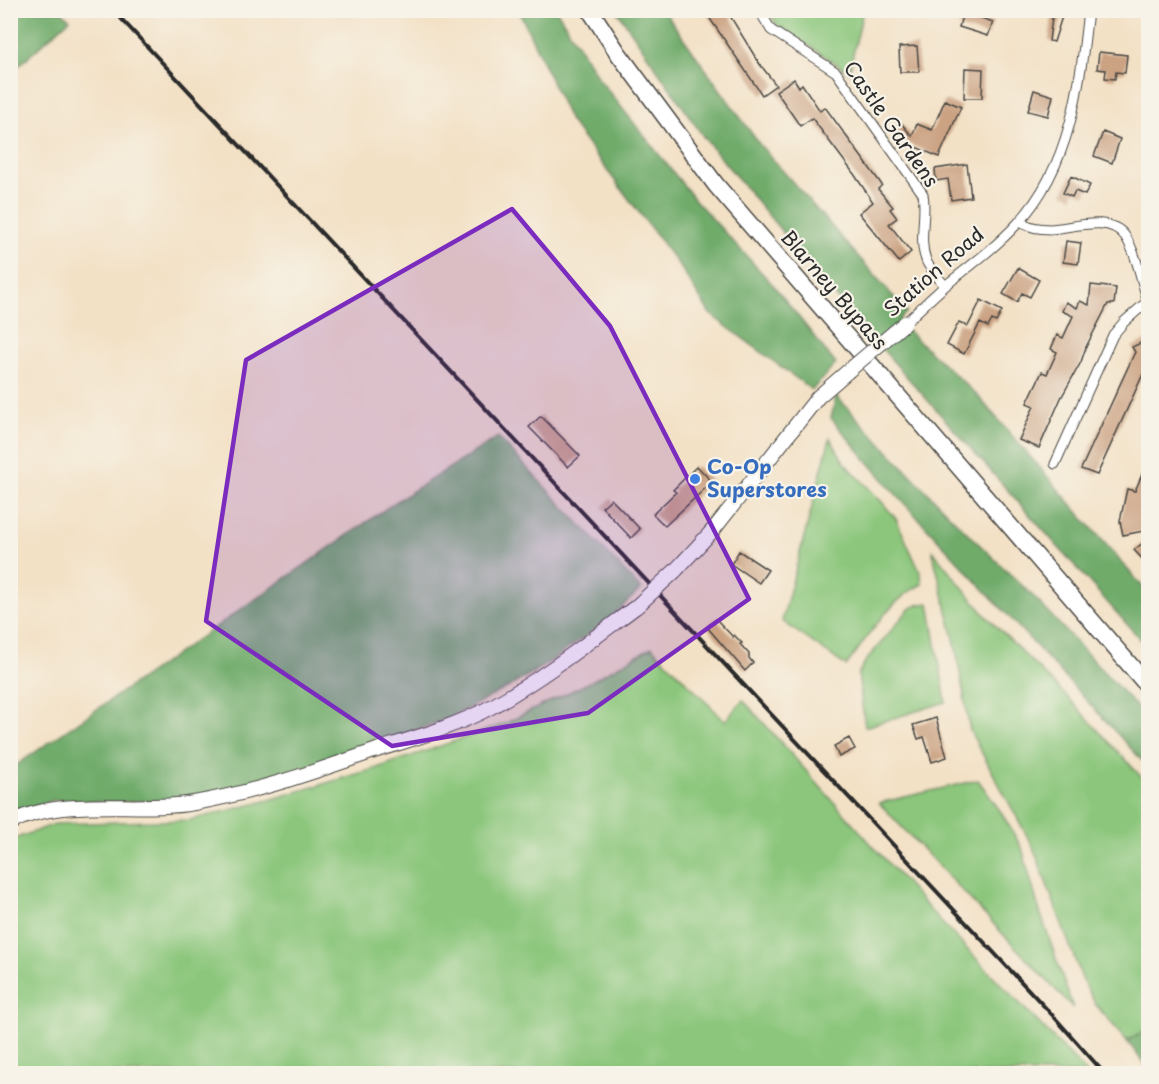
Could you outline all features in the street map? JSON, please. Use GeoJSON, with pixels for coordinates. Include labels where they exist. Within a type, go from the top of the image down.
{"type":"FeatureCollection","features":[{"type":"Feature","properties":{"kind":"highway","name":"Blarney Bypass"},"geometry":{"type":"LineString","coordinates":[[590,10],[618,53],[717,185],[1149,686]]}},
{"type":"Feature","properties":{"kind":"street","name":"Castle Gardens"},"geometry":{"type":"LineString","coordinates":[[759,10],[771,30],[836,72],[922,194],[925,205],[922,243],[926,261],[945,286]]}},
{"type":"Feature","properties":{"kind":"street","name":"Station Road"},"geometry":{"type":"LineString","coordinates":[[10,823],[21,817],[58,808],[180,805],[216,799],[294,778],[431,732],[490,707],[562,663],[637,606],[675,571],[714,529],[818,397],[945,286],[986,254],[1019,222],[1046,184],[1059,161],[1066,141],[1084,52],[1088,10]]}},
{"type":"Feature","properties":{"kind":"street"},"geometry":{"type":"LineString","coordinates":[[1019,222],[1033,228],[1052,229],[1087,224],[1100,224],[1114,228],[1123,234],[1129,244],[1148,301],[1113,335],[1055,464]]}},
{"type":"Feature","properties":{"kind":"highlighted area"},"geometry":{"type":"Polygon","coordinates":[[[512,209],[610,326],[749,599],[588,713],[392,746],[206,621],[246,360],[512,209]]]}},
{"type":"Feature","properties":{"kind":"green space"},"geometry":{"type":"Polygon","coordinates":[[[11,10],[61,11],[70,19],[12,72],[11,77],[11,10]]]}},
{"type":"Feature","properties":{"kind":"green space"},"geometry":{"type":"Polygon","coordinates":[[[519,11],[557,11],[599,79],[696,201],[774,286],[836,364],[812,390],[710,314],[681,268],[570,121],[519,11]]]}},
{"type":"Feature","properties":{"kind":"green space"},"geometry":{"type":"Polygon","coordinates":[[[617,11],[664,11],[760,145],[907,312],[899,319],[908,331],[976,394],[1148,593],[1148,648],[842,304],[705,139],[617,11]]]}},
{"type":"Feature","properties":{"kind":"green space"},"geometry":{"type":"Polygon","coordinates":[[[768,11],[863,11],[849,72],[777,25],[768,11]]]}},
{"type":"Feature","properties":{"kind":"green space"},"geometry":{"type":"Polygon","coordinates":[[[836,396],[951,517],[1033,596],[1148,719],[1148,767],[892,490],[831,418],[836,396]]]}},
{"type":"Feature","properties":{"kind":"green space"},"geometry":{"type":"Polygon","coordinates":[[[498,437],[641,589],[608,620],[550,662],[509,687],[450,718],[381,743],[261,782],[184,800],[115,802],[54,800],[11,815],[11,769],[397,501],[498,437]]]}},
{"type":"Feature","properties":{"kind":"green space"},"geometry":{"type":"Polygon","coordinates":[[[830,438],[844,462],[896,519],[921,574],[922,584],[910,591],[889,610],[846,666],[782,621],[830,438]]]}},
{"type":"Feature","properties":{"kind":"green space"},"geometry":{"type":"Polygon","coordinates":[[[932,550],[986,616],[1071,701],[1148,784],[1148,1029],[1127,1041],[1096,1005],[1083,981],[1033,847],[970,731],[955,643],[932,550]]]}},
{"type":"Feature","properties":{"kind":"green space"},"geometry":{"type":"Polygon","coordinates":[[[929,603],[946,702],[865,727],[858,674],[865,662],[909,609],[929,603]]]}},
{"type":"Feature","properties":{"kind":"green space"},"geometry":{"type":"Polygon","coordinates":[[[652,647],[725,721],[743,700],[938,919],[1087,1073],[11,1073],[11,840],[55,824],[190,820],[262,802],[374,769],[504,724],[590,682],[652,647]]]}},
{"type":"Feature","properties":{"kind":"green space"},"geometry":{"type":"Polygon","coordinates":[[[978,780],[1001,812],[1022,848],[1038,906],[1073,1008],[879,803],[978,780]]]}},
{"type":"Feature","properties":{"kind":"green space"},"geometry":{"type":"Polygon","coordinates":[[[1148,1029],[1148,1069],[1127,1041],[1148,1029]]]}},
{"type":"Feature","properties":{"kind":"building"},"geometry":{"type":"Polygon","coordinates":[[[704,10],[721,10],[723,14],[727,11],[759,63],[776,85],[762,95],[704,10]]]}},
{"type":"Feature","properties":{"kind":"building"},"geometry":{"type":"Polygon","coordinates":[[[1053,10],[1064,10],[1054,42],[1049,41],[1053,10]]]}},
{"type":"Feature","properties":{"kind":"building"},"geometry":{"type":"Polygon","coordinates":[[[963,12],[993,22],[988,36],[959,27],[963,12]]]}},
{"type":"Feature","properties":{"kind":"building"},"geometry":{"type":"Polygon","coordinates":[[[917,46],[919,72],[900,72],[899,47],[917,46]]]}},
{"type":"Feature","properties":{"kind":"building"},"geometry":{"type":"Polygon","coordinates":[[[1099,52],[1127,55],[1125,73],[1116,72],[1115,79],[1105,78],[1106,70],[1097,69],[1099,52]]]}},
{"type":"Feature","properties":{"kind":"building"},"geometry":{"type":"Polygon","coordinates":[[[965,68],[983,69],[982,98],[964,98],[965,68]]]}},
{"type":"Feature","properties":{"kind":"building"},"geometry":{"type":"Polygon","coordinates":[[[794,79],[799,87],[802,84],[820,111],[825,107],[882,185],[878,189],[893,207],[890,209],[897,218],[889,224],[911,252],[899,262],[859,213],[873,202],[854,174],[812,118],[800,126],[776,91],[794,79]]]}},
{"type":"Feature","properties":{"kind":"building"},"geometry":{"type":"Polygon","coordinates":[[[1034,90],[1053,96],[1048,116],[1028,111],[1034,90]]]}},
{"type":"Feature","properties":{"kind":"building"},"geometry":{"type":"Polygon","coordinates":[[[945,100],[961,107],[939,157],[904,142],[893,129],[901,123],[912,136],[917,124],[932,130],[945,100]]]}},
{"type":"Feature","properties":{"kind":"building"},"geometry":{"type":"Polygon","coordinates":[[[1103,132],[1120,139],[1112,163],[1094,156],[1103,132]]]}},
{"type":"Feature","properties":{"kind":"building"},"geometry":{"type":"Polygon","coordinates":[[[967,164],[971,197],[951,200],[948,179],[936,181],[935,169],[967,164]]]}},
{"type":"Feature","properties":{"kind":"building"},"geometry":{"type":"Polygon","coordinates":[[[1071,176],[1090,185],[1085,195],[1075,191],[1072,197],[1063,193],[1071,176]]]}},
{"type":"Feature","properties":{"kind":"building"},"geometry":{"type":"Polygon","coordinates":[[[1066,241],[1081,243],[1078,264],[1063,262],[1066,241]]]}},
{"type":"Feature","properties":{"kind":"building"},"geometry":{"type":"Polygon","coordinates":[[[1018,268],[1039,280],[1030,297],[1022,293],[1017,302],[1003,294],[1018,268]]]}},
{"type":"Feature","properties":{"kind":"building"},"geometry":{"type":"Polygon","coordinates":[[[1091,285],[1116,288],[1114,304],[1108,304],[1039,448],[1019,440],[1034,406],[1027,403],[1042,372],[1047,374],[1057,352],[1051,349],[1057,335],[1063,338],[1073,316],[1062,311],[1066,302],[1077,308],[1080,301],[1089,305],[1091,285]]]}},
{"type":"Feature","properties":{"kind":"building"},"geometry":{"type":"Polygon","coordinates":[[[981,300],[1002,311],[996,322],[992,320],[988,327],[980,323],[964,354],[947,345],[959,322],[968,326],[981,300]]]}},
{"type":"Feature","properties":{"kind":"building"},"geometry":{"type":"Polygon","coordinates":[[[1145,341],[1149,349],[1149,361],[1097,475],[1081,469],[1135,352],[1132,347],[1145,341]]]}},
{"type":"Feature","properties":{"kind":"building"},"geometry":{"type":"Polygon","coordinates":[[[541,416],[580,456],[568,467],[529,427],[541,416]]]}},
{"type":"Feature","properties":{"kind":"building"},"geometry":{"type":"Polygon","coordinates":[[[1149,458],[1149,530],[1123,535],[1120,521],[1127,489],[1135,491],[1149,458]]]}},
{"type":"Feature","properties":{"kind":"building"},"geometry":{"type":"Polygon","coordinates":[[[697,466],[712,482],[665,526],[653,514],[676,492],[673,490],[697,466]]]}},
{"type":"Feature","properties":{"kind":"building"},"geometry":{"type":"Polygon","coordinates":[[[611,499],[640,529],[631,538],[602,507],[611,499]]]}},
{"type":"Feature","properties":{"kind":"building"},"geometry":{"type":"Polygon","coordinates":[[[1149,538],[1149,566],[1134,550],[1149,538]]]}},
{"type":"Feature","properties":{"kind":"building"},"geometry":{"type":"Polygon","coordinates":[[[739,551],[768,570],[759,583],[731,564],[739,551]]]}},
{"type":"Feature","properties":{"kind":"building"},"geometry":{"type":"Polygon","coordinates":[[[716,619],[742,643],[740,644],[749,654],[753,663],[745,671],[707,627],[716,619]]]}},
{"type":"Feature","properties":{"kind":"building"},"geometry":{"type":"Polygon","coordinates":[[[936,718],[947,757],[932,762],[924,737],[918,739],[913,725],[936,718]]]}},
{"type":"Feature","properties":{"kind":"building"},"geometry":{"type":"Polygon","coordinates":[[[849,738],[855,749],[839,757],[834,746],[849,738]]]}},
{"type":"Feature","properties":{"kind":"railway"},"geometry":{"type":"LineString","coordinates":[[113,10],[1105,1074]]}},
{"type":"Feature","properties":{"kind":"place","name":"Co-Op Superstores"},"geometry":{"type":"Point","coordinates":[695,479]}}]}
